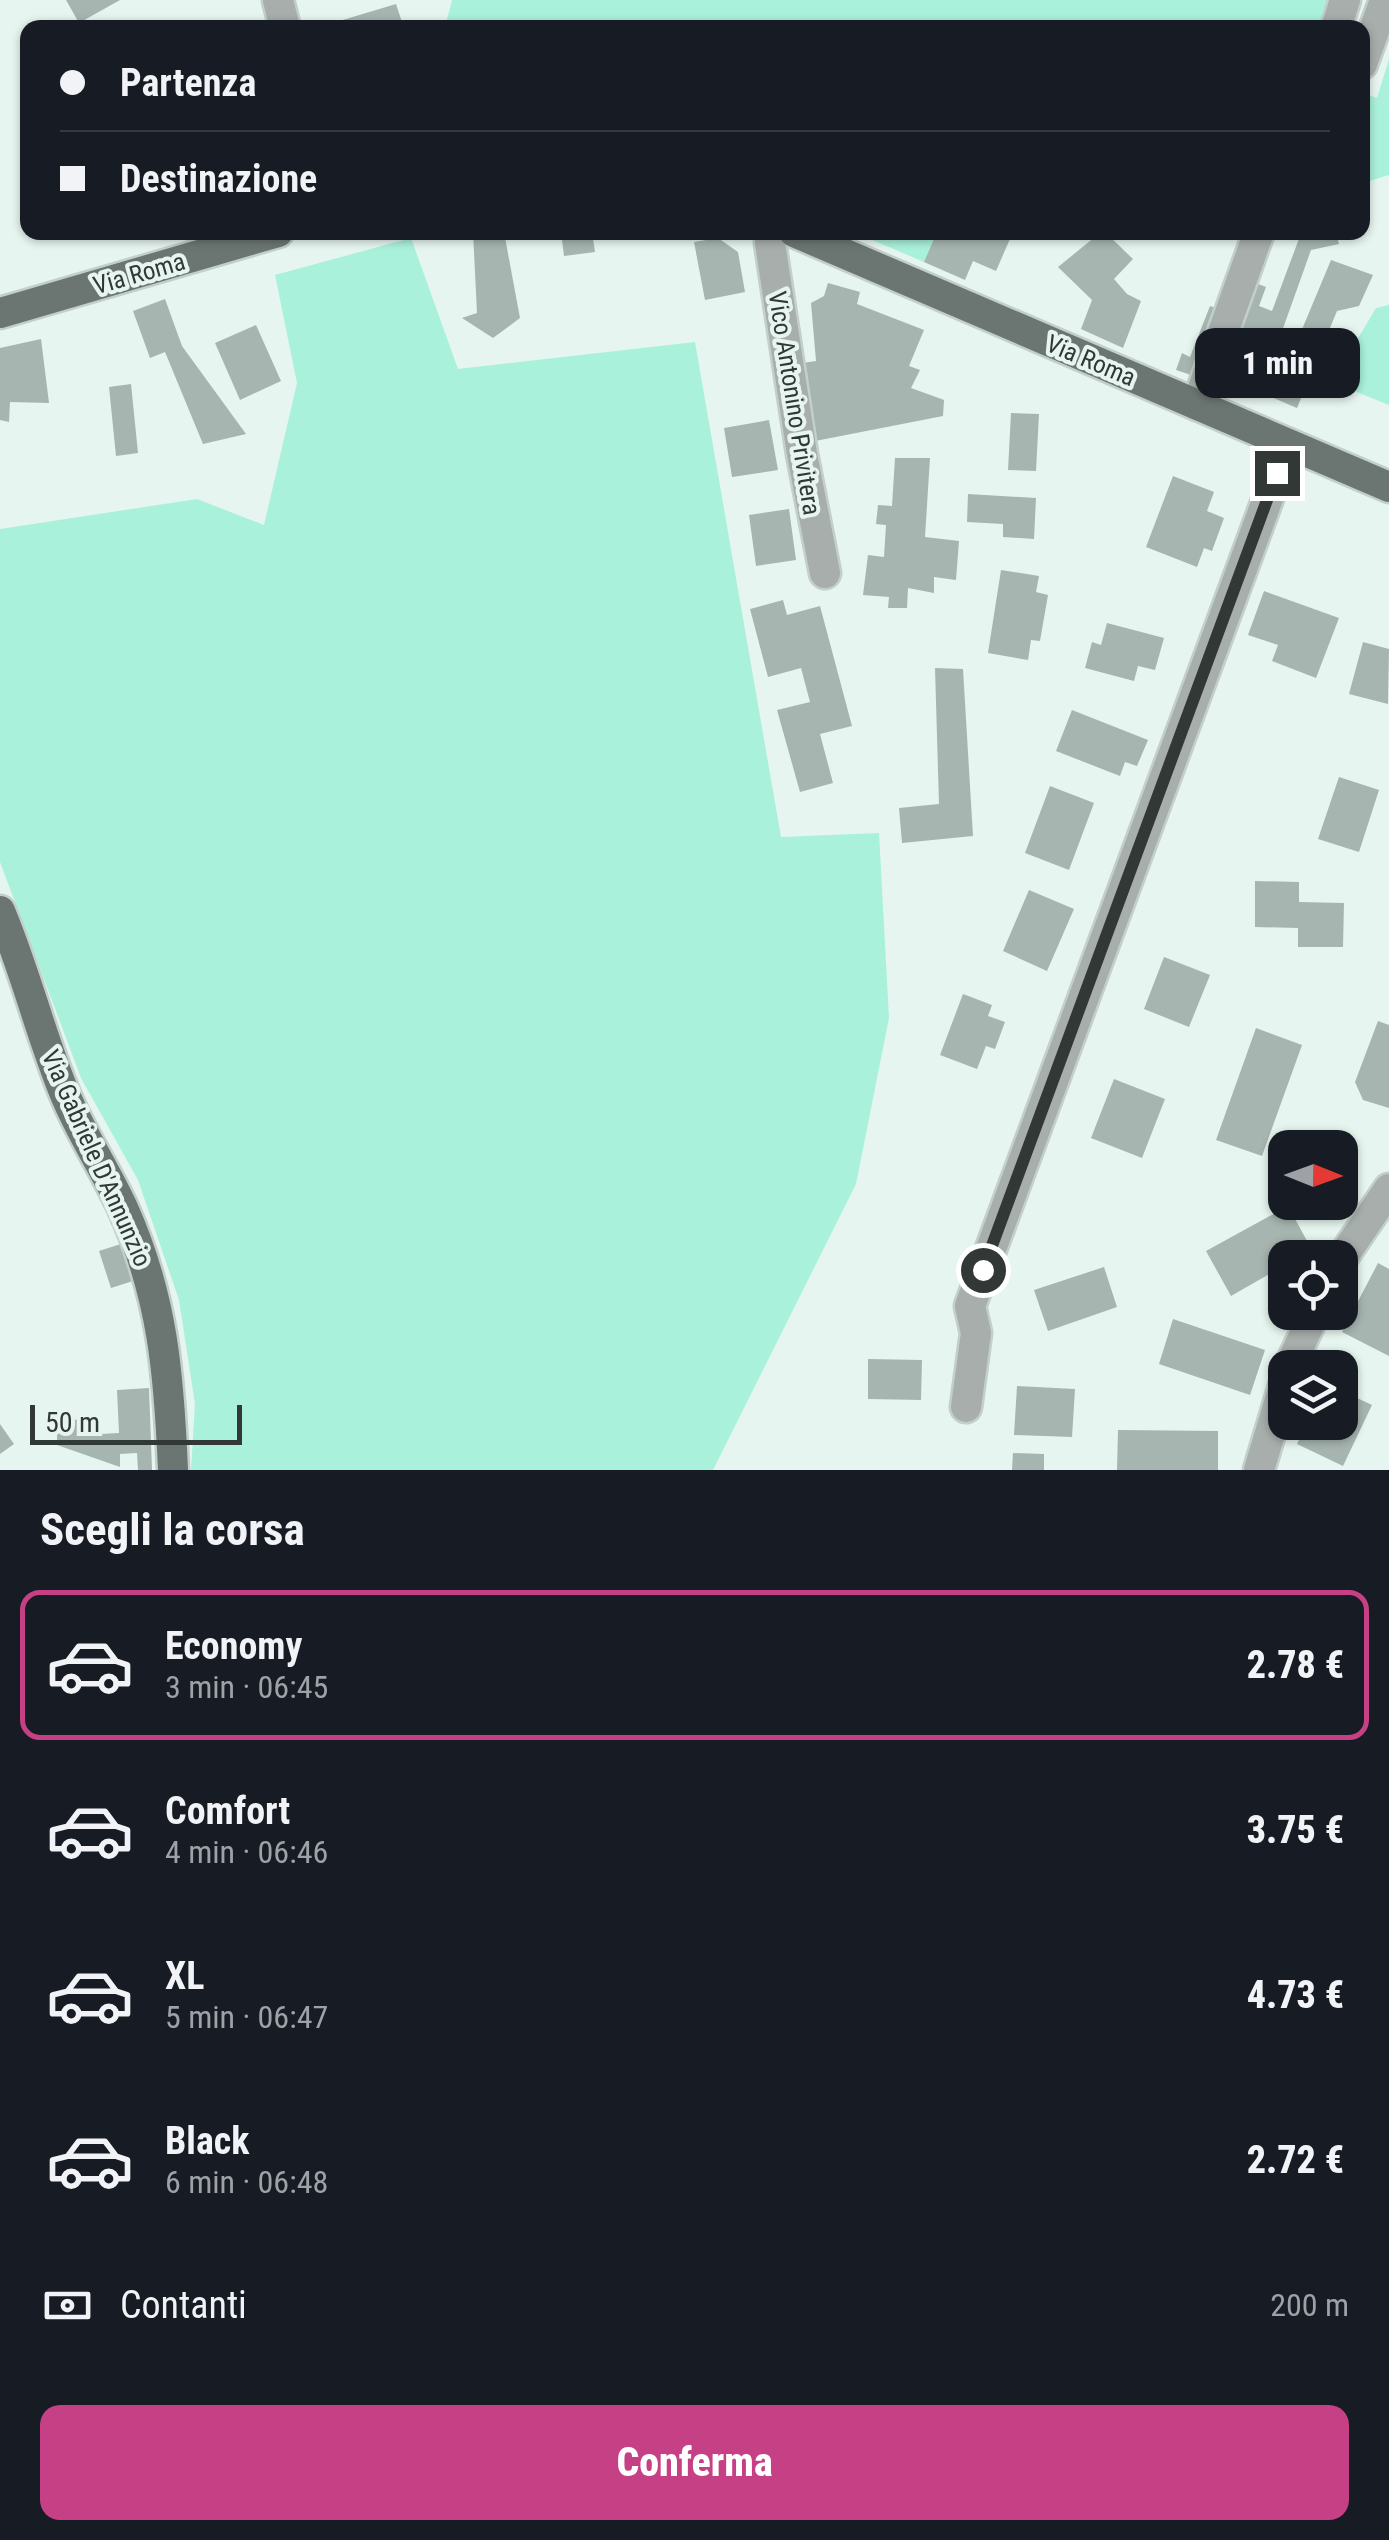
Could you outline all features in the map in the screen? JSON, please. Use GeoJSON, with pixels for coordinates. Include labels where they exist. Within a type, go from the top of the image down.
{"type":"FeatureCollection","features":[{"type":"Feature","properties":{"kind":"main road","name":"Via Roma"},"geometry":{"type":"LineString","coordinates":[[0,313],[251,240]]}},
{"type":"Feature","properties":{"kind":"main road","name":"Via Roma"},"geometry":{"type":"LineString","coordinates":[[813,240],[1389,487]]}},
{"type":"Feature","properties":{"kind":"main road","name":"Via Gabriele D'Annunzio"},"geometry":{"type":"LineString","coordinates":[[0,911],[65,1095],[123,1208],[150,1278],[160,1313],[168,1376],[173,1470]]}},
{"type":"Feature","properties":{"kind":"street"},"geometry":{"type":"LineString","coordinates":[[1370,42],[1385,0]]}},
{"type":"Feature","properties":{"kind":"street","name":"Vico Antonino Privitera"},"geometry":{"type":"LineString","coordinates":[[770,240],[802,454],[825,572]]}},
{"type":"Feature","properties":{"kind":"street"},"geometry":{"type":"LineString","coordinates":[[1197,404],[1255,240]]}},
{"type":"Feature","properties":{"kind":"street"},"geometry":{"type":"LineString","coordinates":[[966,1407],[976,1333],[970,1306],[1288,444]]}},
{"type":"Feature","properties":{"kind":"street"},"geometry":{"type":"LineString","coordinates":[[1354,1240],[1389,1188]]}},
{"type":"Feature","properties":{"kind":"street"},"geometry":{"type":"LineString","coordinates":[[1259,1470],[1268,1440]]}},
{"type":"Feature","properties":{"kind":"green space"},"geometry":{"type":"Polygon","coordinates":[[[452,0],[1328,0],[1322,20],[447,20],[452,0]]]}},
{"type":"Feature","properties":{"kind":"green space"},"geometry":{"type":"Polygon","coordinates":[[[1389,59],[1389,175],[1370,181],[1370,96],[1377,98],[1389,59]]]}},
{"type":"Feature","properties":{"kind":"green space"},"geometry":{"type":"Polygon","coordinates":[[[412,240],[458,369],[695,342],[781,837],[879,833],[889,1018],[856,1184],[713,1470],[191,1470],[195,1404],[179,1300],[138,1180],[81,1078],[0,862],[0,529],[197,499],[264,525],[297,383],[275,275],[412,240]]]}},
{"type":"Feature","properties":{"kind":"green space"},"geometry":{"type":"Polygon","coordinates":[[[872,240],[934,240],[924,262],[872,240]]]}},
{"type":"Feature","properties":{"kind":"green space"},"geometry":{"type":"Polygon","coordinates":[[[1389,305],[1389,405],[1332,382],[1376,308],[1389,305]]]}},
{"type":"Feature","properties":{"kind":"building"},"geometry":{"type":"Polygon","coordinates":[[[66,0],[120,0],[84,20],[77,20],[66,0]]]}},
{"type":"Feature","properties":{"kind":"building"},"geometry":{"type":"Polygon","coordinates":[[[396,4],[401,20],[343,20],[396,4]]]}},
{"type":"Feature","properties":{"kind":"building"},"geometry":{"type":"Polygon","coordinates":[[[473,240],[505,240],[520,318],[493,338],[462,318],[477,313],[473,240]]]}},
{"type":"Feature","properties":{"kind":"building"},"geometry":{"type":"Polygon","coordinates":[[[562,240],[593,240],[595,252],[564,256],[562,240]]]}},
{"type":"Feature","properties":{"kind":"building"},"geometry":{"type":"Polygon","coordinates":[[[721,240],[738,252],[745,292],[705,300],[694,242],[721,240]]]}},
{"type":"Feature","properties":{"kind":"building"},"geometry":{"type":"Polygon","coordinates":[[[934,240],[1010,240],[996,271],[973,261],[965,280],[924,262],[934,240]]]}},
{"type":"Feature","properties":{"kind":"building"},"geometry":{"type":"Polygon","coordinates":[[[1091,240],[1113,240],[1133,259],[1114,279],[1127,294],[1141,301],[1123,348],[1081,329],[1092,300],[1058,267],[1091,240]]]}},
{"type":"Feature","properties":{"kind":"building"},"geometry":{"type":"Polygon","coordinates":[[[1299,240],[1338,240],[1339,244],[1311,250],[1281,334],[1292,338],[1283,360],[1298,366],[1307,343],[1298,339],[1331,260],[1373,275],[1359,306],[1337,311],[1297,408],[1257,391],[1260,385],[1219,369],[1253,282],[1266,287],[1259,306],[1272,311],[1299,240]]]}},
{"type":"Feature","properties":{"kind":"building"},"geometry":{"type":"Polygon","coordinates":[[[828,283],[860,292],[857,304],[924,330],[909,366],[920,370],[911,388],[944,400],[943,416],[805,443],[796,364],[816,361],[811,303],[824,296],[828,283]]]}},
{"type":"Feature","properties":{"kind":"building"},"geometry":{"type":"Polygon","coordinates":[[[165,299],[182,346],[246,434],[203,444],[165,352],[150,358],[133,311],[165,299]]]}},
{"type":"Feature","properties":{"kind":"building"},"geometry":{"type":"Polygon","coordinates":[[[1210,306],[1222,310],[1197,377],[1176,370],[1182,353],[1190,357],[1210,306]]]}},
{"type":"Feature","properties":{"kind":"building"},"geometry":{"type":"Polygon","coordinates":[[[256,325],[281,381],[240,400],[215,343],[256,325]]]}},
{"type":"Feature","properties":{"kind":"building"},"geometry":{"type":"Polygon","coordinates":[[[41,339],[49,403],[10,402],[9,422],[0,420],[0,348],[41,339]]]}},
{"type":"Feature","properties":{"kind":"building"},"geometry":{"type":"Polygon","coordinates":[[[131,384],[138,453],[116,456],[109,387],[131,384]]]}},
{"type":"Feature","properties":{"kind":"building"},"geometry":{"type":"Polygon","coordinates":[[[1011,413],[1039,414],[1036,471],[1008,470],[1011,413]]]}},
{"type":"Feature","properties":{"kind":"building"},"geometry":{"type":"Polygon","coordinates":[[[769,420],[778,470],[732,477],[724,428],[769,420]]]}},
{"type":"Feature","properties":{"kind":"building"},"geometry":{"type":"Polygon","coordinates":[[[895,458],[930,458],[925,537],[959,541],[956,580],[934,577],[934,593],[908,588],[907,608],[888,608],[889,597],[863,595],[868,555],[884,557],[886,525],[876,524],[878,505],[892,506],[895,458]]]}},
{"type":"Feature","properties":{"kind":"building"},"geometry":{"type":"Polygon","coordinates":[[[1173,476],[1214,492],[1207,511],[1224,518],[1212,551],[1204,548],[1197,567],[1146,547],[1173,476]]]}},
{"type":"Feature","properties":{"kind":"building"},"geometry":{"type":"Polygon","coordinates":[[[968,494],[1036,498],[1034,539],[1003,537],[1003,524],[967,522],[968,494]]]}},
{"type":"Feature","properties":{"kind":"building"},"geometry":{"type":"Polygon","coordinates":[[[789,509],[796,560],[756,566],[749,515],[789,509]]]}},
{"type":"Feature","properties":{"kind":"building"},"geometry":{"type":"Polygon","coordinates":[[[1001,570],[1039,576],[1036,592],[1048,595],[1040,641],[1031,640],[1028,660],[988,653],[1001,570]]]}},
{"type":"Feature","properties":{"kind":"building"},"geometry":{"type":"Polygon","coordinates":[[[1264,591],[1339,618],[1316,678],[1272,661],[1278,645],[1248,635],[1264,591]]]}},
{"type":"Feature","properties":{"kind":"building"},"geometry":{"type":"Polygon","coordinates":[[[783,600],[787,615],[820,606],[852,726],[820,734],[833,783],[800,792],[777,710],[810,702],[801,668],[768,677],[750,609],[783,600]]]}},
{"type":"Feature","properties":{"kind":"building"},"geometry":{"type":"Polygon","coordinates":[[[1107,623],[1164,638],[1155,670],[1138,666],[1134,681],[1085,668],[1092,642],[1101,645],[1107,623]]]}},
{"type":"Feature","properties":{"kind":"building"},"geometry":{"type":"Polygon","coordinates":[[[1363,642],[1389,649],[1388,704],[1349,694],[1363,642]]]}},
{"type":"Feature","properties":{"kind":"building"},"geometry":{"type":"Polygon","coordinates":[[[935,668],[963,669],[973,836],[902,843],[899,808],[939,804],[935,668]]]}},
{"type":"Feature","properties":{"kind":"building"},"geometry":{"type":"Polygon","coordinates":[[[1072,710],[1148,740],[1137,766],[1125,762],[1120,776],[1056,751],[1072,710]]]}},
{"type":"Feature","properties":{"kind":"building"},"geometry":{"type":"Polygon","coordinates":[[[1339,777],[1379,790],[1359,852],[1318,839],[1339,777]]]}},
{"type":"Feature","properties":{"kind":"building"},"geometry":{"type":"Polygon","coordinates":[[[1050,786],[1094,803],[1069,870],[1025,853],[1050,786]]]}},
{"type":"Feature","properties":{"kind":"building"},"geometry":{"type":"Polygon","coordinates":[[[1255,881],[1299,882],[1299,902],[1344,903],[1343,947],[1298,947],[1298,928],[1255,927],[1255,881]]]}},
{"type":"Feature","properties":{"kind":"building"},"geometry":{"type":"Polygon","coordinates":[[[1029,890],[1074,909],[1047,971],[1003,951],[1029,890]]]}},
{"type":"Feature","properties":{"kind":"building"},"geometry":{"type":"Polygon","coordinates":[[[1164,957],[1210,975],[1189,1027],[1144,1009],[1164,957]]]}},
{"type":"Feature","properties":{"kind":"building"},"geometry":{"type":"Polygon","coordinates":[[[963,994],[992,1005],[988,1016],[1005,1022],[995,1049],[986,1046],[977,1069],[940,1055],[963,994]]]}},
{"type":"Feature","properties":{"kind":"building"},"geometry":{"type":"Polygon","coordinates":[[[1378,1021],[1389,1025],[1389,1108],[1363,1100],[1355,1082],[1378,1021]]]}},
{"type":"Feature","properties":{"kind":"building"},"geometry":{"type":"Polygon","coordinates":[[[1256,1028],[1302,1045],[1271,1130],[1268,1130],[1262,1156],[1216,1140],[1256,1028]]]}},
{"type":"Feature","properties":{"kind":"building"},"geometry":{"type":"Polygon","coordinates":[[[1114,1079],[1165,1099],[1142,1158],[1091,1138],[1114,1079]]]}},
{"type":"Feature","properties":{"kind":"building"},"geometry":{"type":"Polygon","coordinates":[[[1268,1217],[1268,1220],[1296,1220],[1307,1240],[1268,1240],[1268,1275],[1231,1296],[1206,1251],[1268,1217]]]}},
{"type":"Feature","properties":{"kind":"building"},"geometry":{"type":"Polygon","coordinates":[[[124,1243],[136,1280],[111,1288],[99,1251],[124,1243]]]}},
{"type":"Feature","properties":{"kind":"building"},"geometry":{"type":"Polygon","coordinates":[[[1378,1263],[1389,1269],[1389,1356],[1342,1332],[1358,1330],[1358,1301],[1378,1263]]]}},
{"type":"Feature","properties":{"kind":"building"},"geometry":{"type":"Polygon","coordinates":[[[1104,1267],[1117,1307],[1048,1331],[1034,1290],[1104,1267]]]}},
{"type":"Feature","properties":{"kind":"building"},"geometry":{"type":"Polygon","coordinates":[[[1173,1319],[1265,1350],[1250,1395],[1159,1364],[1173,1319]]]}},
{"type":"Feature","properties":{"kind":"building"},"geometry":{"type":"Polygon","coordinates":[[[868,1359],[922,1360],[921,1400],[868,1399],[868,1359]]]}},
{"type":"Feature","properties":{"kind":"building"},"geometry":{"type":"Polygon","coordinates":[[[1017,1386],[1075,1389],[1072,1437],[1014,1435],[1017,1386]]]}},
{"type":"Feature","properties":{"kind":"building"},"geometry":{"type":"Polygon","coordinates":[[[149,1388],[152,1470],[138,1470],[137,1453],[120,1454],[120,1467],[57,1445],[57,1422],[81,1419],[81,1435],[119,1433],[117,1390],[149,1388]]]}},
{"type":"Feature","properties":{"kind":"building"},"geometry":{"type":"Polygon","coordinates":[[[1358,1398],[1372,1405],[1358,1434],[1358,1398]]]}},
{"type":"Feature","properties":{"kind":"building"},"geometry":{"type":"Polygon","coordinates":[[[0,1424],[14,1444],[0,1454],[0,1424]]]}},
{"type":"Feature","properties":{"kind":"building"},"geometry":{"type":"Polygon","coordinates":[[[1118,1430],[1218,1431],[1218,1470],[1117,1470],[1118,1430]]]}},
{"type":"Feature","properties":{"kind":"building"},"geometry":{"type":"Polygon","coordinates":[[[1299,1440],[1355,1440],[1343,1466],[1297,1444],[1299,1440]]]}},
{"type":"Feature","properties":{"kind":"building"},"geometry":{"type":"Polygon","coordinates":[[[1013,1453],[1044,1454],[1044,1470],[1012,1470],[1013,1453]]]}},
{"type":"Feature","properties":{"kind":"route"},"geometry":{"type":"LineString","coordinates":[[983,1270],[1277,473]]}}]}
